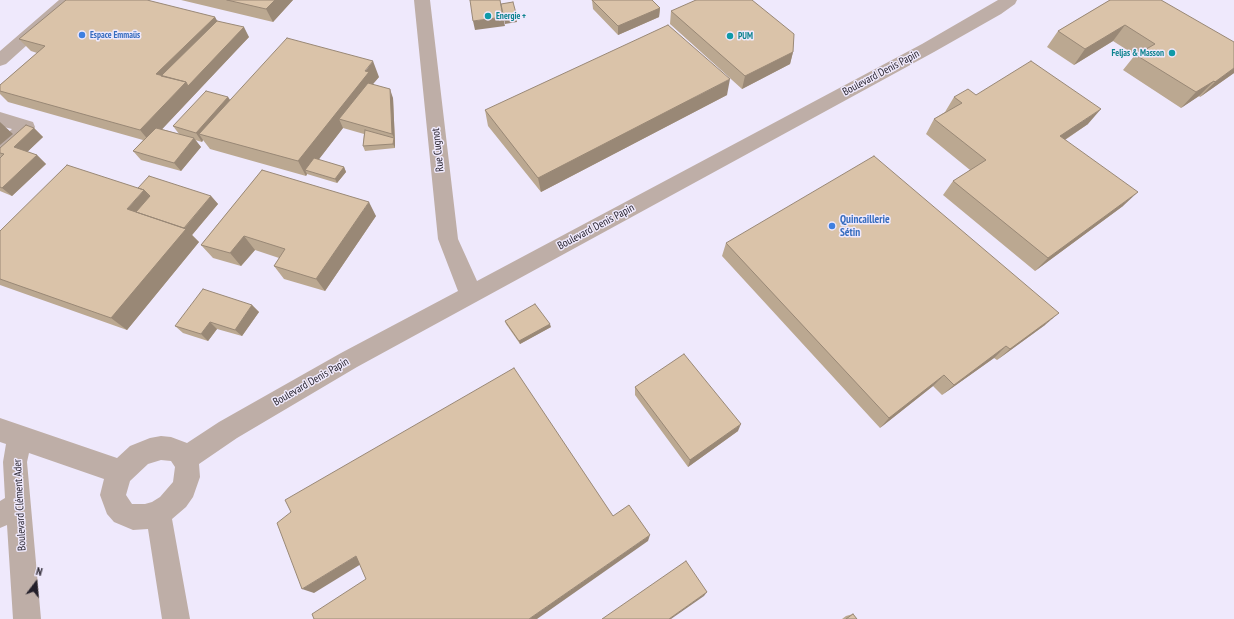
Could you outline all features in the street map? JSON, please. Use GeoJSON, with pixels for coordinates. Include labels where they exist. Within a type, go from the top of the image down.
{"type":"FeatureCollection","features":[{"type":"Feature","properties":{"kind":"street"},"geometry":{"type":"LineString","coordinates":[[0,60],[69,0]]}},
{"type":"Feature","properties":{"kind":"street","name":"Rue Cugnot"},"geometry":{"type":"LineString","coordinates":[[422,0],[448,239],[470,295]]}},
{"type":"Feature","properties":{"kind":"street","name":"Boulevard Denis Papin"},"geometry":{"type":"LineString","coordinates":[[185,459],[228,430],[336,368],[928,48],[995,10],[1009,0]]}},
{"type":"Feature","properties":{"kind":"street"},"geometry":{"type":"LineString","coordinates":[[0,119],[26,127],[0,151]]}},
{"type":"Feature","properties":{"kind":"street","name":"Boulevard Clément Ader"},"geometry":{"type":"LineString","coordinates":[[27,619],[10,510],[15,462],[10,434],[121,472]]}},
{"type":"Feature","properties":{"kind":"street"},"geometry":{"type":"LineString","coordinates":[[161,448],[179,452],[185,459],[188,467],[184,488],[169,506],[158,513],[145,517],[133,517],[122,513],[116,505],[113,495],[115,484],[121,472],[129,462],[150,450],[161,448]]}},
{"type":"Feature","properties":{"kind":"street"},"geometry":{"type":"LineString","coordinates":[[158,513],[165,546],[176,619]]}},
{"type":"Feature","properties":{"kind":"building"},"geometry":{"type":"Polygon","coordinates":[[[66,0],[147,0],[215,17],[156,74],[186,82],[140,130],[0,91],[0,85],[45,46],[19,39],[66,0]]]}},
{"type":"Feature","properties":{"kind":"building"},"geometry":{"type":"Polygon","coordinates":[[[227,0],[275,0],[266,9],[227,0]]]}},
{"type":"Feature","properties":{"kind":"building","name":"Energie +"},"geometry":{"type":"Polygon","coordinates":[[[470,0],[500,0],[503,17],[473,21],[470,0]]]}},
{"type":"Feature","properties":{"kind":"building"},"geometry":{"type":"Polygon","coordinates":[[[592,0],[652,0],[660,8],[618,26],[592,0]]]}},
{"type":"Feature","properties":{"kind":"building","name":"PUM"},"geometry":{"type":"Polygon","coordinates":[[[696,0],[752,0],[794,34],[793,52],[745,76],[671,11],[696,0]]]}},
{"type":"Feature","properties":{"kind":"building","name":"Feljas & Masson"},"geometry":{"type":"Polygon","coordinates":[[[1110,0],[1161,0],[1234,42],[1234,68],[1215,82],[1214,81],[1196,92],[1136,55],[1155,44],[1125,25],[1085,49],[1058,31],[1110,0]]]}},
{"type":"Feature","properties":{"kind":"building"},"geometry":{"type":"Polygon","coordinates":[[[513,2],[517,17],[504,19],[501,4],[513,2]]]}},
{"type":"Feature","properties":{"kind":"building"},"geometry":{"type":"Polygon","coordinates":[[[217,21],[244,27],[188,86],[186,82],[161,76],[217,21]]]}},
{"type":"Feature","properties":{"kind":"building"},"geometry":{"type":"Polygon","coordinates":[[[668,25],[730,79],[538,178],[485,110],[668,25]]]}},
{"type":"Feature","properties":{"kind":"building"},"geometry":{"type":"Polygon","coordinates":[[[287,38],[373,61],[365,71],[369,72],[298,161],[199,134],[287,38]]]}},
{"type":"Feature","properties":{"kind":"building"},"geometry":{"type":"Polygon","coordinates":[[[1031,61],[1101,109],[1060,136],[1138,192],[1048,258],[953,181],[986,160],[934,119],[962,103],[954,97],[968,89],[976,95],[1031,61]]]}},
{"type":"Feature","properties":{"kind":"building"},"geometry":{"type":"Polygon","coordinates":[[[368,83],[390,89],[392,134],[339,119],[368,83]]]}},
{"type":"Feature","properties":{"kind":"building"},"geometry":{"type":"Polygon","coordinates":[[[206,91],[228,97],[196,133],[173,126],[206,91]]]}},
{"type":"Feature","properties":{"kind":"building"},"geometry":{"type":"Polygon","coordinates":[[[26,125],[34,128],[14,147],[37,155],[2,188],[0,187],[0,158],[4,154],[0,153],[0,148],[26,125]]]}},
{"type":"Feature","properties":{"kind":"building"},"geometry":{"type":"Polygon","coordinates":[[[156,128],[194,138],[174,163],[133,151],[156,128]]]}},
{"type":"Feature","properties":{"kind":"building"},"geometry":{"type":"Polygon","coordinates":[[[365,130],[394,138],[393,144],[363,146],[365,130]]]}},
{"type":"Feature","properties":{"kind":"building"},"geometry":{"type":"Polygon","coordinates":[[[874,156],[1059,313],[1010,349],[1006,346],[954,385],[944,375],[889,418],[726,243],[874,156]]]}},
{"type":"Feature","properties":{"kind":"building"},"geometry":{"type":"Polygon","coordinates":[[[314,158],[344,167],[335,179],[305,170],[314,158]]]}},
{"type":"Feature","properties":{"kind":"building"},"geometry":{"type":"Polygon","coordinates":[[[67,165],[144,190],[127,209],[186,229],[111,318],[0,279],[0,231],[67,165]]]}},
{"type":"Feature","properties":{"kind":"building"},"geometry":{"type":"Polygon","coordinates":[[[262,170],[369,202],[316,279],[274,266],[285,249],[244,236],[230,253],[201,245],[262,170]]]}},
{"type":"Feature","properties":{"kind":"building"},"geometry":{"type":"Polygon","coordinates":[[[149,176],[211,196],[184,228],[136,212],[150,196],[144,190],[138,188],[149,176]]]}},
{"type":"Feature","properties":{"kind":"building"},"geometry":{"type":"Polygon","coordinates":[[[203,289],[252,305],[235,330],[210,322],[201,334],[175,326],[203,289]]]}},
{"type":"Feature","properties":{"kind":"building"},"geometry":{"type":"Polygon","coordinates":[[[535,304],[550,324],[519,341],[505,321],[535,304]]]}},
{"type":"Feature","properties":{"kind":"building"},"geometry":{"type":"Polygon","coordinates":[[[684,354],[741,424],[690,460],[635,387],[684,354]]]}},
{"type":"Feature","properties":{"kind":"building"},"geometry":{"type":"Polygon","coordinates":[[[514,368],[613,516],[629,505],[650,535],[529,619],[314,619],[312,614],[366,579],[356,556],[302,589],[277,523],[291,512],[285,500],[514,368]]]}},
{"type":"Feature","properties":{"kind":"building"},"geometry":{"type":"Polygon","coordinates":[[[686,561],[707,592],[669,619],[602,619],[686,561]]]}},
{"type":"Feature","properties":{"kind":"building"},"geometry":{"type":"Polygon","coordinates":[[[853,614],[857,619],[846,619],[853,614]]]}},
{"type":"Feature","properties":{"kind":"place","name":"Energie +"},"geometry":{"type":"Point","coordinates":[488,16]}},
{"type":"Feature","properties":{"kind":"place","name":"Espace Emmaüs"},"geometry":{"type":"Point","coordinates":[82,35]}},
{"type":"Feature","properties":{"kind":"place","name":"PUM"},"geometry":{"type":"Point","coordinates":[730,36]}},
{"type":"Feature","properties":{"kind":"place","name":"Feljas & Masson"},"geometry":{"type":"Point","coordinates":[1172,53]}},
{"type":"Feature","properties":{"kind":"place","name":"Quincaillerie Sétin"},"geometry":{"type":"Point","coordinates":[832,226]}}]}
